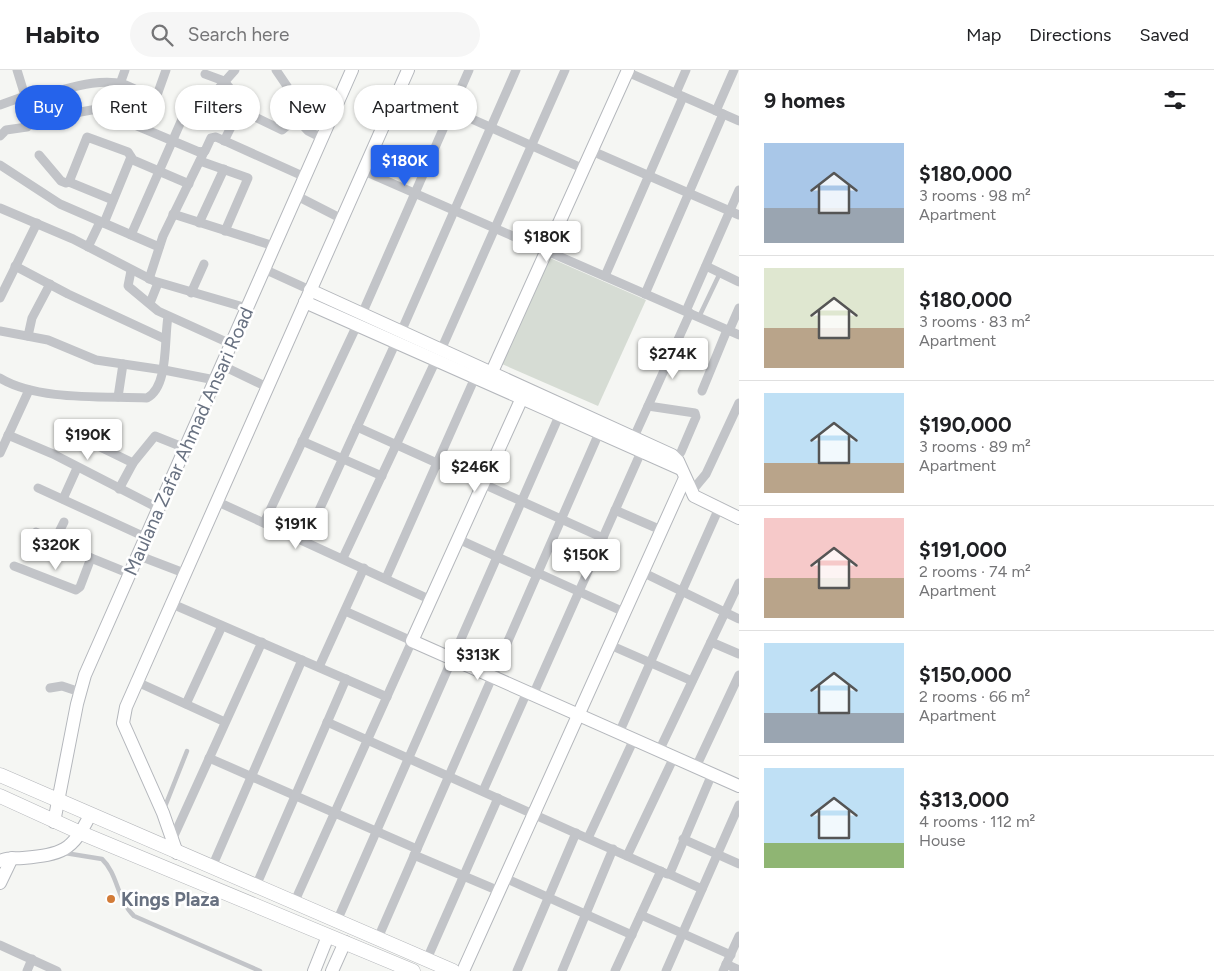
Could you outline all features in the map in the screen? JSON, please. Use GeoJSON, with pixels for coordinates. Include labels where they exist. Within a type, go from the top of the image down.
{"type":"FeatureCollection","features":[{"type":"Feature","properties":{"kind":"main road"},"geometry":{"type":"LineString","coordinates":[[0,775],[176,853],[453,971]]}},
{"type":"Feature","properties":{"kind":"main road"},"geometry":{"type":"LineString","coordinates":[[0,796],[54,822],[413,971]]}},
{"type":"Feature","properties":{"kind":"street"},"geometry":{"type":"LineString","coordinates":[[0,105],[25,97],[17,70]]}},
{"type":"Feature","properties":{"kind":"street"},"geometry":{"type":"LineString","coordinates":[[82,85],[120,84],[125,70]]}},
{"type":"Feature","properties":{"kind":"street"},"geometry":{"type":"LineString","coordinates":[[161,85],[166,70]]}},
{"type":"Feature","properties":{"kind":"street"},"geometry":{"type":"LineString","coordinates":[[222,85],[235,70]]}},
{"type":"Feature","properties":{"kind":"street"},"geometry":{"type":"LineString","coordinates":[[276,70],[286,85]]}},
{"type":"Feature","properties":{"kind":"street","name":"Maulana Zafar Ahmad Ansari Road"},"geometry":{"type":"LineString","coordinates":[[54,822],[80,692],[128,573],[352,70]]}},
{"type":"Feature","properties":{"kind":"street"},"geometry":{"type":"LineString","coordinates":[[401,85],[408,70]]}},
{"type":"Feature","properties":{"kind":"street"},"geometry":{"type":"LineString","coordinates":[[463,85],[469,70]]}},
{"type":"Feature","properties":{"kind":"street"},"geometry":{"type":"LineString","coordinates":[[305,541],[516,70]]}},
{"type":"Feature","properties":{"kind":"street"},"geometry":{"type":"LineString","coordinates":[[343,558],[439,355],[564,70]]}},
{"type":"Feature","properties":{"kind":"street"},"geometry":{"type":"LineString","coordinates":[[605,276],[649,176],[679,95],[686,70]]}},
{"type":"Feature","properties":{"kind":"street"},"geometry":{"type":"LineString","coordinates":[[645,294],[689,193],[720,113],[734,70]]}},
{"type":"Feature","properties":{"kind":"street"},"geometry":{"type":"LineString","coordinates":[[492,374],[627,71],[739,121]]}},
{"type":"Feature","properties":{"kind":"street"},"geometry":{"type":"LineString","coordinates":[[205,74],[224,81],[227,85]]}},
{"type":"Feature","properties":{"kind":"street"},"geometry":{"type":"LineString","coordinates":[[0,136],[6,130],[27,127],[37,120],[92,109]]}},
{"type":"Feature","properties":{"kind":"street"},"geometry":{"type":"LineString","coordinates":[[477,122],[584,169]]}},
{"type":"Feature","properties":{"kind":"street"},"geometry":{"type":"LineString","coordinates":[[148,130],[199,152],[202,156],[224,169],[248,178],[225,231]]}},
{"type":"Feature","properties":{"kind":"street"},"geometry":{"type":"LineString","coordinates":[[131,235],[179,130]]}},
{"type":"Feature","properties":{"kind":"street"},"geometry":{"type":"LineString","coordinates":[[224,141],[230,130]]}},
{"type":"Feature","properties":{"kind":"street"},"geometry":{"type":"LineString","coordinates":[[307,130],[322,138]]}},
{"type":"Feature","properties":{"kind":"street"},"geometry":{"type":"LineString","coordinates":[[176,853],[173,838],[163,813],[123,723],[126,707],[170,603],[382,130]]}},
{"type":"Feature","properties":{"kind":"street"},"geometry":{"type":"LineString","coordinates":[[264,523],[359,319],[443,130]]}},
{"type":"Feature","properties":{"kind":"street"},"geometry":{"type":"LineString","coordinates":[[69,182],[87,137],[128,152],[130,157],[189,184]]}},
{"type":"Feature","properties":{"kind":"street"},"geometry":{"type":"LineString","coordinates":[[149,279],[158,247],[212,137],[305,177]]}},
{"type":"Feature","properties":{"kind":"street"},"geometry":{"type":"LineString","coordinates":[[592,151],[739,215]]}},
{"type":"Feature","properties":{"kind":"street"},"geometry":{"type":"LineString","coordinates":[[39,155],[61,181],[69,182],[113,200]]}},
{"type":"Feature","properties":{"kind":"street"},"geometry":{"type":"LineString","coordinates":[[88,247],[113,200],[130,157]]}},
{"type":"Feature","properties":{"kind":"street"},"geometry":{"type":"LineString","coordinates":[[0,165],[48,197],[158,247]]}},
{"type":"Feature","properties":{"kind":"street"},"geometry":{"type":"LineString","coordinates":[[199,223],[224,169]]}},
{"type":"Feature","properties":{"kind":"street"},"geometry":{"type":"LineString","coordinates":[[364,171],[739,335]]}},
{"type":"Feature","properties":{"kind":"street"},"geometry":{"type":"LineString","coordinates":[[634,437],[739,190]]}},
{"type":"Feature","properties":{"kind":"street"},"geometry":{"type":"LineString","coordinates":[[297,196],[342,219]]}},
{"type":"Feature","properties":{"kind":"street"},"geometry":{"type":"LineString","coordinates":[[0,208],[88,247],[131,271],[158,283],[247,308]]}},
{"type":"Feature","properties":{"kind":"street"},"geometry":{"type":"LineString","coordinates":[[173,214],[274,246]]}},
{"type":"Feature","properties":{"kind":"street"},"geometry":{"type":"LineString","coordinates":[[0,298],[37,223]]}},
{"type":"Feature","properties":{"kind":"street"},"geometry":{"type":"LineString","coordinates":[[191,293],[204,264]]}},
{"type":"Feature","properties":{"kind":"street"},"geometry":{"type":"LineString","coordinates":[[15,266],[165,339]]}},
{"type":"Feature","properties":{"kind":"street"},"geometry":{"type":"LineString","coordinates":[[706,266],[739,282]]}},
{"type":"Feature","properties":{"kind":"street"},"geometry":{"type":"LineString","coordinates":[[264,269],[310,290],[359,319],[476,373],[521,400],[681,469]]}},
{"type":"Feature","properties":{"kind":"street"},"geometry":{"type":"LineString","coordinates":[[131,271],[128,286],[158,311],[231,344]]}},
{"type":"Feature","properties":{"kind":"street"},"geometry":{"type":"LineString","coordinates":[[150,303],[158,283]]}},
{"type":"Feature","properties":{"kind":"street"},"geometry":{"type":"LineString","coordinates":[[28,336],[32,318],[50,284]]}},
{"type":"Feature","properties":{"kind":"street"},"geometry":{"type":"LineString","coordinates":[[305,302],[359,319]]}},
{"type":"Feature","properties":{"kind":"street"},"geometry":{"type":"LineString","coordinates":[[702,391],[739,308]]}},
{"type":"Feature","properties":{"kind":"street"},"geometry":{"type":"LineString","coordinates":[[0,378],[29,390],[147,398],[150,396],[164,370],[168,317]]}},
{"type":"Feature","properties":{"kind":"street"},"geometry":{"type":"LineString","coordinates":[[0,332],[48,340],[87,358],[215,380]]}},
{"type":"Feature","properties":{"kind":"street"},"geometry":{"type":"LineString","coordinates":[[118,397],[123,364]]}},
{"type":"Feature","properties":{"kind":"street"},"geometry":{"type":"LineString","coordinates":[[221,365],[267,387]]}},
{"type":"Feature","properties":{"kind":"street"},"geometry":{"type":"LineString","coordinates":[[476,373],[492,374],[634,437],[681,469],[692,492],[700,500],[738,515]]}},
{"type":"Feature","properties":{"kind":"street"},"geometry":{"type":"LineString","coordinates":[[386,578],[476,373]]}},
{"type":"Feature","properties":{"kind":"street"},"geometry":{"type":"LineString","coordinates":[[0,453],[29,390]]}},
{"type":"Feature","properties":{"kind":"street"},"geometry":{"type":"LineString","coordinates":[[294,903],[521,400]]}},
{"type":"Feature","properties":{"kind":"street"},"geometry":{"type":"LineString","coordinates":[[692,492],[706,474],[739,403]]}},
{"type":"Feature","properties":{"kind":"street"},"geometry":{"type":"LineString","coordinates":[[463,971],[661,530],[681,469],[681,452],[696,417],[695,413],[648,406]]}},
{"type":"Feature","properties":{"kind":"street"},"geometry":{"type":"LineString","coordinates":[[337,921],[559,416]]}},
{"type":"Feature","properties":{"kind":"street"},"geometry":{"type":"LineString","coordinates":[[357,427],[603,538]]}},
{"type":"Feature","properties":{"kind":"street"},"geometry":{"type":"LineString","coordinates":[[378,938],[599,433]]}},
{"type":"Feature","properties":{"kind":"street"},"geometry":{"type":"LineString","coordinates":[[8,435],[61,458],[77,468],[158,508]]}},
{"type":"Feature","properties":{"kind":"street"},"geometry":{"type":"LineString","coordinates":[[120,488],[132,463],[155,436],[185,448]]}},
{"type":"Feature","properties":{"kind":"street"},"geometry":{"type":"LineString","coordinates":[[302,441],[382,476]]}},
{"type":"Feature","properties":{"kind":"street"},"geometry":{"type":"LineString","coordinates":[[94,444],[132,463]]}},
{"type":"Feature","properties":{"kind":"street"},"geometry":{"type":"LineString","coordinates":[[483,791],[579,591],[641,452]]}},
{"type":"Feature","properties":{"kind":"street"},"geometry":{"type":"LineString","coordinates":[[63,499],[77,468]]}},
{"type":"Feature","properties":{"kind":"street"},"geometry":{"type":"LineString","coordinates":[[38,488],[145,538]]}},
{"type":"Feature","properties":{"kind":"street"},"geometry":{"type":"LineString","coordinates":[[216,501],[431,600]]}},
{"type":"Feature","properties":{"kind":"street"},"geometry":{"type":"LineString","coordinates":[[618,732],[719,508]]}},
{"type":"Feature","properties":{"kind":"street"},"geometry":{"type":"LineString","coordinates":[[615,510],[661,530]]}},
{"type":"Feature","properties":{"kind":"street"},"geometry":{"type":"LineString","coordinates":[[54,542],[64,522]]}},
{"type":"Feature","properties":{"kind":"street"},"geometry":{"type":"LineString","coordinates":[[36,532],[54,542],[128,573]]}},
{"type":"Feature","properties":{"kind":"street"},"geometry":{"type":"LineString","coordinates":[[458,539],[496,558],[579,591],[624,612]]}},
{"type":"Feature","properties":{"kind":"street"},"geometry":{"type":"LineString","coordinates":[[137,555],[184,573]]}},
{"type":"Feature","properties":{"kind":"street"},"geometry":{"type":"LineString","coordinates":[[14,566],[76,590],[80,587],[91,558]]}},
{"type":"Feature","properties":{"kind":"street"},"geometry":{"type":"LineString","coordinates":[[319,667],[364,568]]}},
{"type":"Feature","properties":{"kind":"street"},"geometry":{"type":"LineString","coordinates":[[642,572],[739,619]]}},
{"type":"Feature","properties":{"kind":"street"},"geometry":{"type":"LineString","coordinates":[[659,750],[739,583]]}},
{"type":"Feature","properties":{"kind":"street"},"geometry":{"type":"LineString","coordinates":[[170,603],[387,697]]}},
{"type":"Feature","properties":{"kind":"street"},"geometry":{"type":"LineString","coordinates":[[345,611],[739,786]]}},
{"type":"Feature","properties":{"kind":"street"},"geometry":{"type":"LineString","coordinates":[[186,704],[222,626]]}},
{"type":"Feature","properties":{"kind":"street"},"geometry":{"type":"LineString","coordinates":[[173,838],[262,642]]}},
{"type":"Feature","properties":{"kind":"street"},"geometry":{"type":"LineString","coordinates":[[711,642],[739,654]]}},
{"type":"Feature","properties":{"kind":"street"},"geometry":{"type":"LineString","coordinates":[[610,645],[692,681]]}},
{"type":"Feature","properties":{"kind":"street"},"geometry":{"type":"LineString","coordinates":[[212,868],[302,660]]}},
{"type":"Feature","properties":{"kind":"street"},"geometry":{"type":"LineString","coordinates":[[696,767],[739,675]]}},
{"type":"Feature","properties":{"kind":"street"},"geometry":{"type":"LineString","coordinates":[[256,886],[346,678]]}},
{"type":"Feature","properties":{"kind":"street"},"geometry":{"type":"LineString","coordinates":[[136,681],[225,722]]}},
{"type":"Feature","properties":{"kind":"street"},"geometry":{"type":"LineString","coordinates":[[50,688],[62,686],[80,692]]}},
{"type":"Feature","properties":{"kind":"street"},"geometry":{"type":"LineString","coordinates":[[327,722],[702,888]]}},
{"type":"Feature","properties":{"kind":"street"},"geometry":{"type":"LineString","coordinates":[[588,838],[634,739]]}},
{"type":"Feature","properties":{"kind":"street"},"geometry":{"type":"LineString","coordinates":[[627,856],[674,757]]}},
{"type":"Feature","properties":{"kind":"street"},"geometry":{"type":"LineString","coordinates":[[209,758],[376,831],[415,852],[499,891]]}},
{"type":"Feature","properties":{"kind":"street"},"geometry":{"type":"LineString","coordinates":[[615,971],[641,915],[683,840],[712,774]]}},
{"type":"Feature","properties":{"kind":"street"},"geometry":{"type":"LineString","coordinates":[[427,959],[498,798]]}},
{"type":"Feature","properties":{"kind":"street"},"geometry":{"type":"LineString","coordinates":[[666,971],[739,804]]}},
{"type":"Feature","properties":{"kind":"street"},"geometry":{"type":"LineString","coordinates":[[0,883],[4,857],[61,852],[81,833],[90,815]]}},
{"type":"Feature","properties":{"kind":"street"},"geometry":{"type":"LineString","coordinates":[[517,971],[576,833]]}},
{"type":"Feature","properties":{"kind":"street"},"geometry":{"type":"LineString","coordinates":[[683,840],[739,864]]}},
{"type":"Feature","properties":{"kind":"street"},"geometry":{"type":"LineString","coordinates":[[562,971],[613,849]]}},
{"type":"Feature","properties":{"kind":"street"},"geometry":{"type":"LineString","coordinates":[[505,878],[632,935]]}},
{"type":"Feature","properties":{"kind":"street"},"geometry":{"type":"LineString","coordinates":[[641,915],[731,955]]}},
{"type":"Feature","properties":{"kind":"street"},"geometry":{"type":"LineString","coordinates":[[314,971],[328,936]]}},
{"type":"Feature","properties":{"kind":"street"},"geometry":{"type":"LineString","coordinates":[[739,937],[725,968],[739,970]]}},
{"type":"Feature","properties":{"kind":"street"},"geometry":{"type":"LineString","coordinates":[[332,971],[345,942]]}},
{"type":"Feature","properties":{"kind":"street"},"geometry":{"type":"LineString","coordinates":[[0,945],[57,971]]}},
{"type":"Feature","properties":{"kind":"street"},"geometry":{"type":"LineString","coordinates":[[27,971],[32,959]]}},
{"type":"Feature","properties":{"kind":"lane"},"geometry":{"type":"LineString","coordinates":[[699,317],[720,272]]}},
{"type":"Feature","properties":{"kind":"lane"},"geometry":{"type":"LineString","coordinates":[[163,813],[187,751]]}},
{"type":"Feature","properties":{"kind":"lane"},"geometry":{"type":"LineString","coordinates":[[61,852],[102,859],[110,870],[128,910],[134,916],[260,971]]}},
{"type":"Feature","properties":{"kind":"shaded area"},"geometry":{"type":"Polygon","coordinates":[[[550,258],[646,300],[598,406],[502,364],[550,258]]]}},
{"type":"Feature","properties":{"kind":"place","name":"Kings Plaza"},"geometry":{"type":"Point","coordinates":[111,899]}}]}
